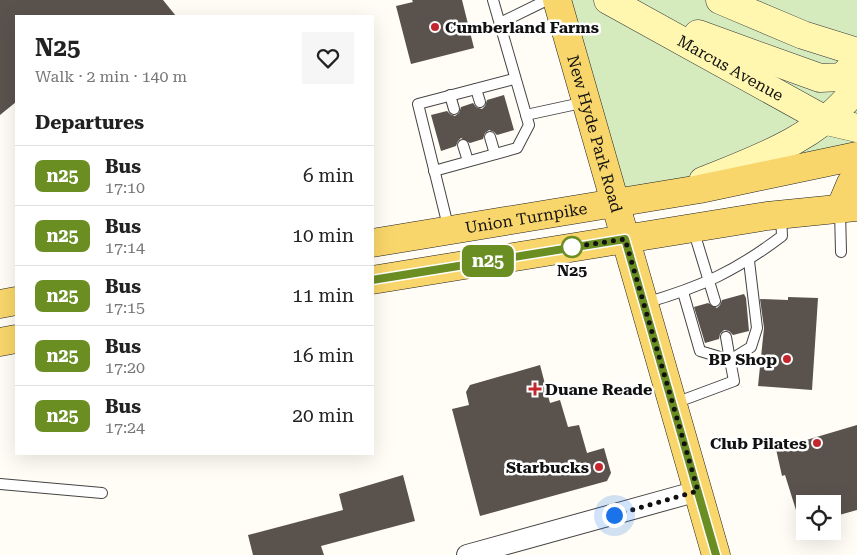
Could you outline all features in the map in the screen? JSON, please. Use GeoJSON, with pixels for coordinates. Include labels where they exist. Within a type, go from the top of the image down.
{"type":"FeatureCollection","features":[{"type":"Feature","properties":{"kind":"main road","name":"New Hyde Park Road"},"geometry":{"type":"LineString","coordinates":[[557,0],[716,555]]}},
{"type":"Feature","properties":{"kind":"main road"},"geometry":{"type":"LineString","coordinates":[[720,0],[803,35],[857,52]]}},
{"type":"Feature","properties":{"kind":"main road"},"geometry":{"type":"LineString","coordinates":[[612,3],[820,78],[842,77],[857,62]]}},
{"type":"Feature","properties":{"kind":"main road","name":"Marcus Avenue"},"geometry":{"type":"LineString","coordinates":[[612,3],[827,120],[857,128]]}},
{"type":"Feature","properties":{"kind":"main road"},"geometry":{"type":"LineString","coordinates":[[669,195],[750,162],[827,120],[857,87]]}},
{"type":"Feature","properties":{"kind":"main road","name":"Union Turnpike"},"geometry":{"type":"LineString","coordinates":[[374,243],[669,195],[857,156]]}},
{"type":"Feature","properties":{"kind":"main road"},"geometry":{"type":"LineString","coordinates":[[374,280],[692,228],[781,215],[848,208],[851,183],[857,179]]}},
{"type":"Feature","properties":{"kind":"main road"},"geometry":{"type":"LineString","coordinates":[[0,304],[15,301]]}},
{"type":"Feature","properties":{"kind":"main road"},"geometry":{"type":"LineString","coordinates":[[0,342],[15,340]]}},
{"type":"Feature","properties":{"kind":"street"},"geometry":{"type":"LineString","coordinates":[[467,555],[698,491]]}},
{"type":"Feature","properties":{"kind":"lane"},"geometry":{"type":"LineString","coordinates":[[434,170],[517,148],[529,125],[514,79],[493,0]]}},
{"type":"Feature","properties":{"kind":"lane"},"geometry":{"type":"LineString","coordinates":[[500,23],[547,0]]}},
{"type":"Feature","properties":{"kind":"lane"},"geometry":{"type":"LineString","coordinates":[[449,230],[418,104],[514,79]]}},
{"type":"Feature","properties":{"kind":"lane"},"geometry":{"type":"LineString","coordinates":[[476,89],[480,102]]}},
{"type":"Feature","properties":{"kind":"lane"},"geometry":{"type":"LineString","coordinates":[[450,95],[454,109]]}},
{"type":"Feature","properties":{"kind":"lane"},"geometry":{"type":"LineString","coordinates":[[526,115],[586,102]]}},
{"type":"Feature","properties":{"kind":"lane"},"geometry":{"type":"LineString","coordinates":[[490,137],[495,154]]}},
{"type":"Feature","properties":{"kind":"lane"},"geometry":{"type":"LineString","coordinates":[[463,145],[468,162]]}},
{"type":"Feature","properties":{"kind":"lane"},"geometry":{"type":"LineString","coordinates":[[841,252],[848,208]]}},
{"type":"Feature","properties":{"kind":"lane"},"geometry":{"type":"LineString","coordinates":[[644,303],[683,292],[709,282],[749,261],[782,236],[781,215]]}},
{"type":"Feature","properties":{"kind":"lane"},"geometry":{"type":"LineString","coordinates":[[692,228],[715,301]]}},
{"type":"Feature","properties":{"kind":"lane"},"geometry":{"type":"LineString","coordinates":[[683,292],[700,351],[730,360],[751,347],[757,328],[749,261]]}},
{"type":"Feature","properties":{"kind":"lane"},"geometry":{"type":"LineString","coordinates":[[674,404],[734,382],[726,337]]}},
{"type":"Feature","properties":{"kind":"lane"},"geometry":{"type":"LineString","coordinates":[[0,484],[102,493]]}},
{"type":"Feature","properties":{"kind":"green space"},"geometry":{"type":"Polygon","coordinates":[[[557,0],[857,0],[857,156],[616,203],[557,0]]]}},
{"type":"Feature","properties":{"kind":"building"},"geometry":{"type":"Polygon","coordinates":[[[0,0],[163,0],[175,15],[15,15],[15,103],[0,115],[0,0]]]}},
{"type":"Feature","properties":{"kind":"building","name":"Cumberland Farms"},"geometry":{"type":"Polygon","coordinates":[[[412,0],[462,0],[474,48],[411,64],[396,6],[413,2],[412,0]]]}},
{"type":"Feature","properties":{"kind":"building"},"geometry":{"type":"Polygon","coordinates":[[[504,95],[514,130],[497,135],[489,130],[485,133],[483,139],[470,143],[461,138],[456,146],[441,151],[431,115],[447,111],[455,116],[459,113],[461,107],[473,103],[476,107],[482,109],[487,100],[504,95]]]}},
{"type":"Feature","properties":{"kind":"building"},"geometry":{"type":"Polygon","coordinates":[[[744,294],[749,331],[733,335],[729,331],[724,330],[720,334],[719,339],[705,343],[694,307],[708,303],[717,308],[722,300],[744,294]]]}},
{"type":"Feature","properties":{"kind":"building","name":"BP Shop"},"geometry":{"type":"Polygon","coordinates":[[[788,297],[818,298],[812,390],[758,386],[764,328],[760,299],[788,300],[788,297]]]}},
{"type":"Feature","properties":{"kind":"building"},"geometry":{"type":"Polygon","coordinates":[[[540,365],[550,403],[560,400],[568,427],[579,425],[587,453],[604,448],[611,473],[607,481],[480,516],[452,409],[469,405],[466,392],[470,385],[540,365]]]}},
{"type":"Feature","properties":{"kind":"building"},"geometry":{"type":"Polygon","coordinates":[[[857,425],[857,510],[841,514],[841,495],[796,495],[796,510],[785,475],[782,476],[776,449],[857,425]]]}},
{"type":"Feature","properties":{"kind":"building"},"geometry":{"type":"Polygon","coordinates":[[[403,475],[415,521],[321,546],[324,555],[253,555],[248,535],[343,510],[339,494],[403,475]]]}},
{"type":"Feature","properties":{"kind":"bus line","name":"n25"},"geometry":{"type":"LineString","coordinates":[[374,280],[625,239],[716,555]]}},
{"type":"Feature","properties":{"kind":"place","name":"Cumberland Farms"},"geometry":{"type":"Point","coordinates":[435,27]}},
{"type":"Feature","properties":{"kind":"place","name":"N25"},"geometry":{"type":"Point","coordinates":[572,247]}},
{"type":"Feature","properties":{"kind":"place","name":"BP Shop"},"geometry":{"type":"Point","coordinates":[787,359]}},
{"type":"Feature","properties":{"kind":"place","name":"Duane Reade"},"geometry":{"type":"Point","coordinates":[535,389]}},
{"type":"Feature","properties":{"kind":"place","name":"Club Pilates"},"geometry":{"type":"Point","coordinates":[817,443]}},
{"type":"Feature","properties":{"kind":"place","name":"Starbucks"},"geometry":{"type":"Point","coordinates":[599,467]}},
{"type":"Feature","properties":{"kind":"route"},"geometry":{"type":"LineString","coordinates":[[572,247],[566,248],[625,239],[698,491],[614,515]]}}]}
